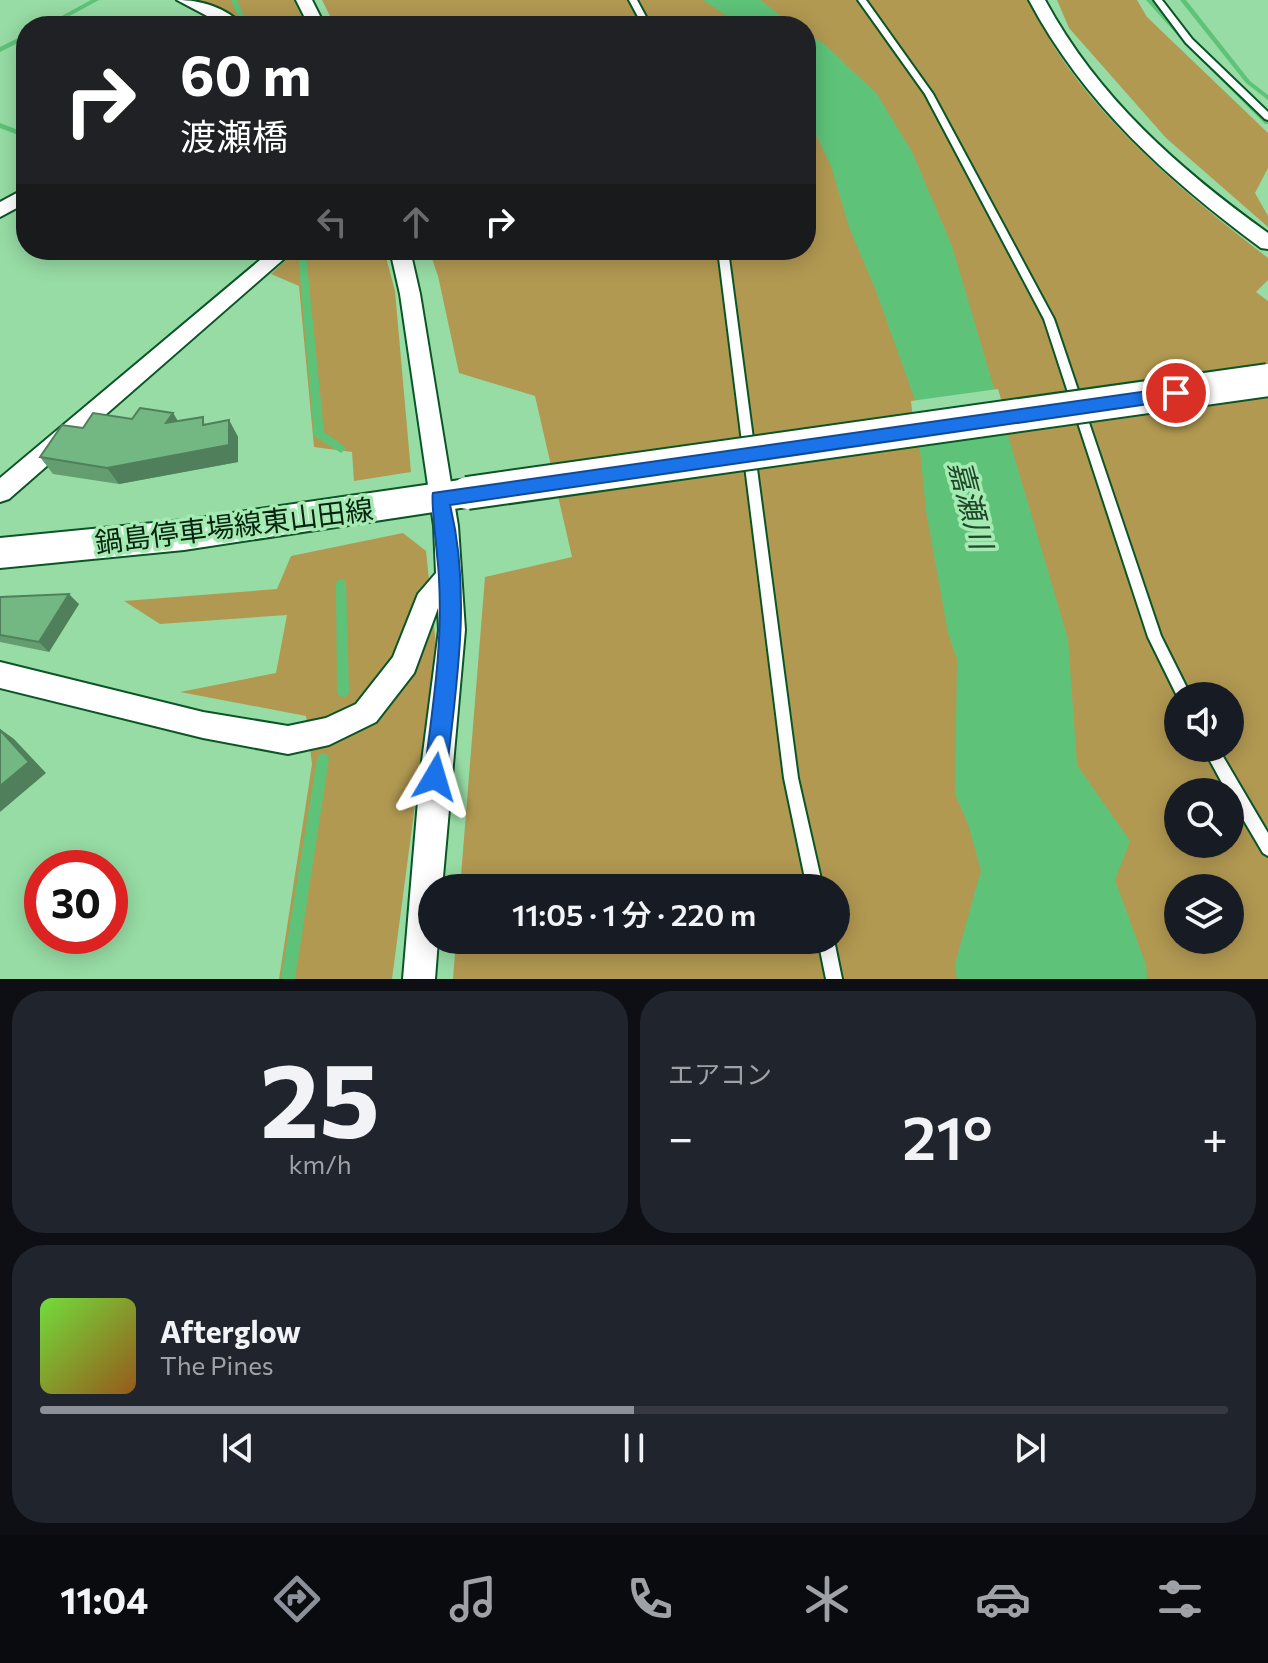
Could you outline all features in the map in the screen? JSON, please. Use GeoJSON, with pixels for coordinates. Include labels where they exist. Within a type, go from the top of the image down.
{"type":"FeatureCollection","features":[{"type":"Feature","properties":{"kind":"main road","name":"鍋島停車場線東山田線"},"geometry":{"type":"LineString","coordinates":[[0,553],[184,535],[1268,380]]}},
{"type":"Feature","properties":{"kind":"street"},"geometry":{"type":"LineString","coordinates":[[185,0],[221,16]]}},
{"type":"Feature","properties":{"kind":"street"},"geometry":{"type":"LineString","coordinates":[[1037,0],[1054,34],[1079,69],[1123,119],[1229,216],[1268,243]]}},
{"type":"Feature","properties":{"kind":"street"},"geometry":{"type":"LineString","coordinates":[[0,492],[272,260]]}},
{"type":"Feature","properties":{"kind":"street"},"geometry":{"type":"LineString","coordinates":[[402,260],[453,496],[446,526],[452,630],[435,777],[419,979]]}},
{"type":"Feature","properties":{"kind":"street"},"geometry":{"type":"LineString","coordinates":[[0,675],[203,725],[288,740],[329,731],[366,713],[404,664],[427,602],[449,576]]}},
{"type":"Feature","properties":{"kind":"lane"},"geometry":{"type":"LineString","coordinates":[[862,0],[929,94],[1049,319],[1155,637],[1177,682]]}},
{"type":"Feature","properties":{"kind":"lane"},"geometry":{"type":"LineString","coordinates":[[1158,0],[1189,41],[1268,117]]}},
{"type":"Feature","properties":{"kind":"lane"},"geometry":{"type":"LineString","coordinates":[[724,260],[791,778],[812,874]]}},
{"type":"Feature","properties":{"kind":"lane"},"geometry":{"type":"LineString","coordinates":[[1218,762],[1268,848]]}},
{"type":"Feature","properties":{"kind":"lane"},"geometry":{"type":"LineString","coordinates":[[829,954],[834,979]]}},
{"type":"Feature","properties":{"kind":"shaded area"},"geometry":{"type":"Polygon","coordinates":[[[197,0],[294,0],[301,16],[233,16],[197,0]]]}},
{"type":"Feature","properties":{"kind":"shaded area"},"geometry":{"type":"Polygon","coordinates":[[[322,0],[1028,0],[1079,83],[1128,138],[1182,189],[1268,258],[1268,280],[1256,292],[1268,301],[1268,979],[453,979],[455,954],[850,954],[850,874],[461,874],[485,577],[572,557],[535,396],[459,373],[432,260],[816,260],[816,16],[330,16],[322,0]]]}},
{"type":"Feature","properties":{"kind":"shaded area"},"geometry":{"type":"Polygon","coordinates":[[[1057,0],[1137,0],[1147,17],[1268,133],[1268,168],[1255,193],[1268,216],[1268,227],[1166,138],[1069,28],[1057,0]]]}},
{"type":"Feature","properties":{"kind":"shaded area"},"geometry":{"type":"Polygon","coordinates":[[[286,260],[387,260],[395,291],[411,472],[354,481],[352,452],[314,447],[299,286],[271,274],[286,260]]]}},
{"type":"Feature","properties":{"kind":"shaded area"},"geometry":{"type":"Polygon","coordinates":[[[403,533],[426,551],[436,646],[392,979],[279,979],[312,764],[306,716],[180,692],[276,673],[287,615],[160,624],[124,601],[277,589],[291,556],[403,533]]]}},
{"type":"Feature","properties":{"kind":"water"},"geometry":{"type":"Polygon","coordinates":[[[703,0],[760,0],[781,16],[727,16],[703,0]]]}},
{"type":"Feature","properties":{"kind":"water","name":"嘉瀬川"},"geometry":{"type":"Polygon","coordinates":[[[816,39],[877,94],[912,152],[952,246],[1068,639],[1077,765],[1130,841],[1115,880],[1146,965],[1147,979],[957,979],[955,964],[981,870],[968,824],[955,794],[957,659],[948,633],[926,511],[915,400],[876,291],[849,227],[831,166],[816,135],[816,39]]]}},
{"type":"Feature","properties":{"kind":"pier"},"geometry":{"type":"Polygon","coordinates":[[[998,389],[1011,433],[916,446],[911,401],[998,389]]]}},
{"type":"Feature","properties":{"kind":"building"},"geometry":{"type":"Polygon","coordinates":[[[140,408],[173,413],[166,423],[203,417],[203,425],[229,420],[229,445],[107,468],[40,457],[62,425],[83,428],[93,413],[132,419],[140,408]]]}},
{"type":"Feature","properties":{"kind":"building"},"geometry":{"type":"Polygon","coordinates":[[[69,594],[39,642],[0,635],[0,597],[69,594]]]}},
{"type":"Feature","properties":{"kind":"building"},"geometry":{"type":"Polygon","coordinates":[[[0,730],[29,762],[0,786],[0,730]]]}},
{"type":"Feature","properties":{"kind":"waterway"},"geometry":{"type":"LineString","coordinates":[[65,16],[96,0]]}},
{"type":"Feature","properties":{"kind":"waterway"},"geometry":{"type":"LineString","coordinates":[[234,0],[241,16]]}},
{"type":"Feature","properties":{"kind":"waterway"},"geometry":{"type":"LineString","coordinates":[[1149,0],[1189,45],[1268,122]]}},
{"type":"Feature","properties":{"kind":"waterway"},"geometry":{"type":"LineString","coordinates":[[1183,0],[1248,82],[1268,98]]}},
{"type":"Feature","properties":{"kind":"waterway"},"geometry":{"type":"LineString","coordinates":[[0,50],[16,41]]}},
{"type":"Feature","properties":{"kind":"waterway"},"geometry":{"type":"LineString","coordinates":[[0,125],[16,132]]}},
{"type":"Feature","properties":{"kind":"waterway"},"geometry":{"type":"LineString","coordinates":[[303,260],[319,434],[341,449]]}},
{"type":"Feature","properties":{"kind":"waterway"},"geometry":{"type":"LineString","coordinates":[[341,584],[343,692]]}},
{"type":"Feature","properties":{"kind":"waterway"},"geometry":{"type":"LineString","coordinates":[[288,979],[323,759]]}},
{"type":"Feature","properties":{"kind":"route"},"geometry":{"type":"LineString","coordinates":[[435,777],[452,630],[446,526],[440,499],[1176,393]]}}]}
